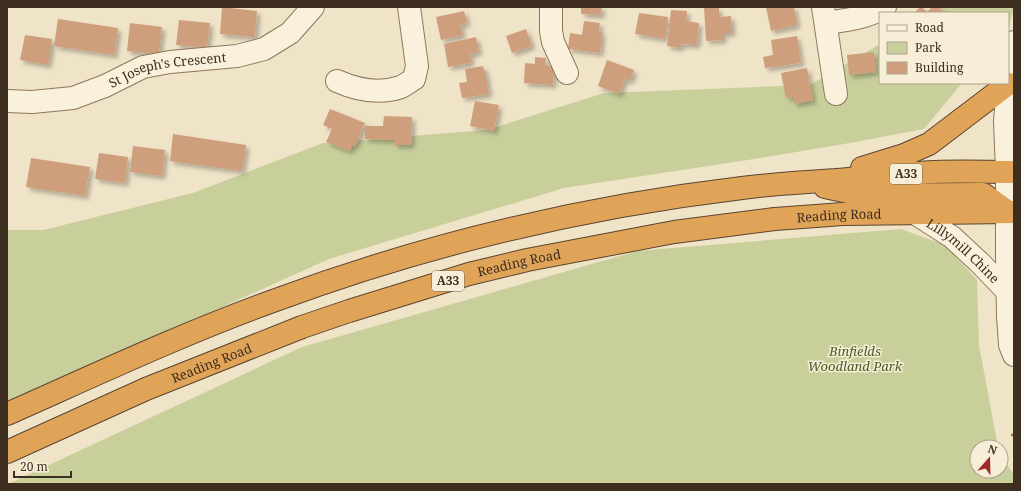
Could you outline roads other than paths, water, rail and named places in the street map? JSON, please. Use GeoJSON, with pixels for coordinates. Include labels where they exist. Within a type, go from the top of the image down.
{"type":"FeatureCollection","features":[{"type":"Feature","properties":{"kind":"highway"},"geometry":{"type":"LineString","coordinates":[[804,182],[876,165],[917,150],[929,144],[1007,84]]}},
{"type":"Feature","properties":{"kind":"highway","name":"A33"},"geometry":{"type":"LineString","coordinates":[[7,414],[224,319],[275,300],[356,272],[426,251],[550,220],[622,206],[742,188],[936,172],[1011,172]]}},
{"type":"Feature","properties":{"kind":"highway"},"geometry":{"type":"LineString","coordinates":[[804,182],[862,195],[983,194],[1011,212]]}},
{"type":"Feature","properties":{"kind":"highway","name":"Reading Road"},"geometry":{"type":"LineString","coordinates":[[7,452],[146,389],[302,327],[469,274],[582,248],[712,226],[775,219],[843,214],[1011,212]]}},
{"type":"Feature","properties":{"kind":"street","name":"St Joseph's Crescent"},"geometry":{"type":"LineString","coordinates":[[7,101],[32,102],[73,98],[105,86],[143,67],[170,62],[237,56],[264,49],[290,33],[313,7]]}},
{"type":"Feature","properties":{"kind":"street"},"geometry":{"type":"LineString","coordinates":[[337,82],[350,87],[385,90],[402,86],[414,79],[418,66],[409,7]]}},
{"type":"Feature","properties":{"kind":"street"},"geometry":{"type":"LineString","coordinates":[[551,7],[551,32],[553,42],[567,73]]}},
{"type":"Feature","properties":{"kind":"street"},"geometry":{"type":"LineString","coordinates":[[836,94],[824,15],[858,18],[874,13],[885,7]]}},
{"type":"Feature","properties":{"kind":"street","name":"Lillymill Chine"},"geometry":{"type":"LineString","coordinates":[[1009,72],[1014,42]]}},
{"type":"Feature","properties":{"kind":"street","name":"Lillymill Chine"},"geometry":{"type":"LineString","coordinates":[[1008,84],[1005,121],[1011,172],[1008,316],[1010,346],[1014,355]]}},
{"type":"Feature","properties":{"kind":"street","name":"Lillymill Chine"},"geometry":{"type":"LineString","coordinates":[[916,214],[952,237],[1008,292]]}},
{"type":"Feature","properties":{"kind":"park label","name":"Binfields Woodland Park"},"geometry":{"type":"Point","coordinates":[855,358]}}]}
